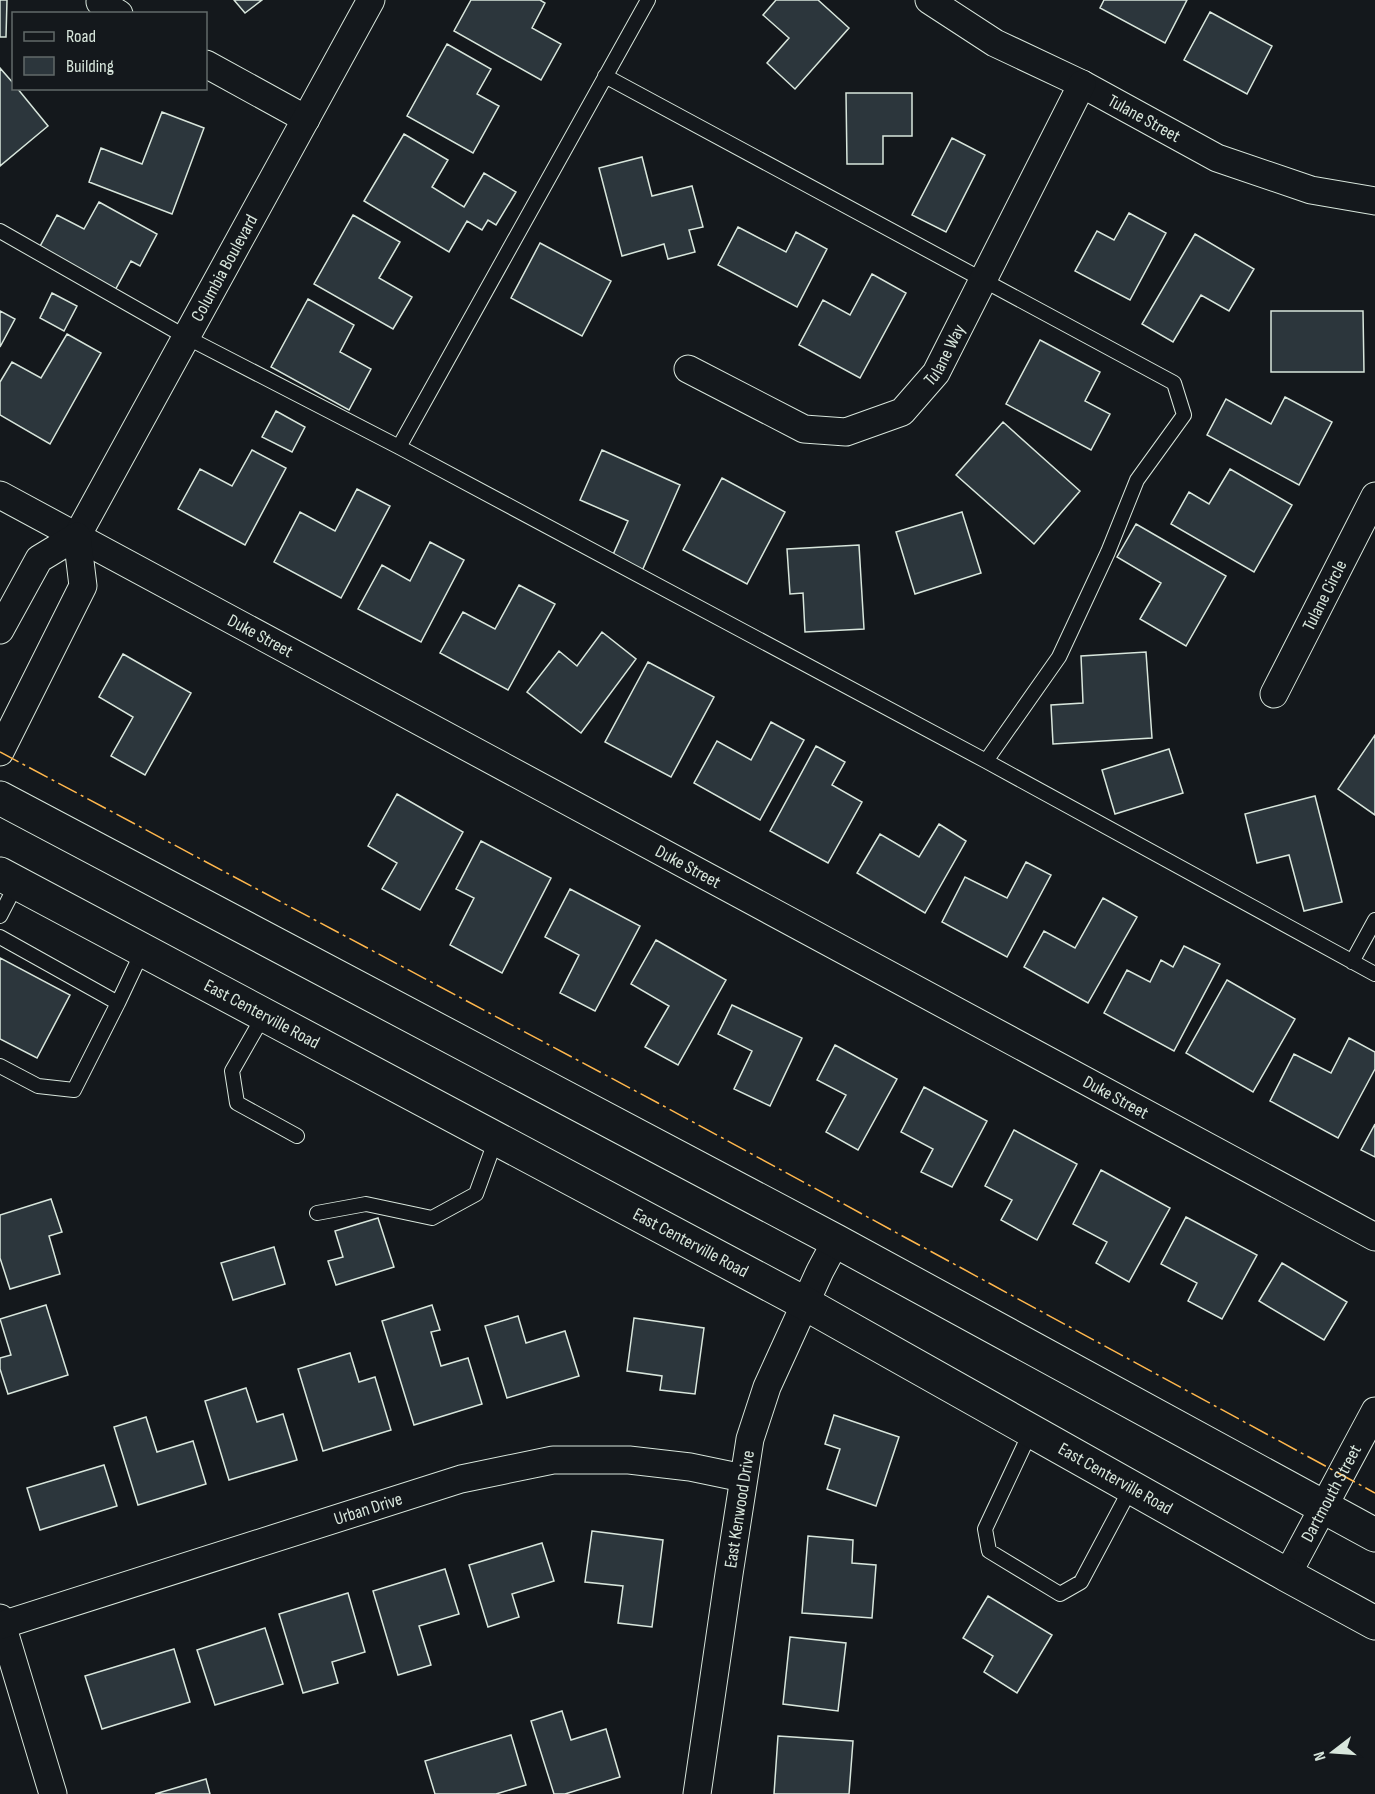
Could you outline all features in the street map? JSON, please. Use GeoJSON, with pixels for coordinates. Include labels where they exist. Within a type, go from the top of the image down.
{"type":"FeatureCollection","features":[{"type":"Feature","properties":{"kind":"main road"},"geometry":{"type":"LineString","coordinates":[[0,798],[836,1241],[1375,1534]]}},
{"type":"Feature","properties":{"kind":"main road","name":"East Centerville Road"},"geometry":{"type":"LineString","coordinates":[[8,879],[806,1304],[1375,1623]]}},
{"type":"Feature","properties":{"kind":"street","name":"Columbia Boulevard"},"geometry":{"type":"LineString","coordinates":[[77,536],[372,0]]}},
{"type":"Feature","properties":{"kind":"street","name":"Tulane Street"},"geometry":{"type":"LineString","coordinates":[[929,0],[995,43],[1082,84],[1217,158],[1311,190],[1375,201]]}},
{"type":"Feature","properties":{"kind":"street"},"geometry":{"type":"LineString","coordinates":[[207,65],[306,119]]}},
{"type":"Feature","properties":{"kind":"street","name":"Tulane Way"},"geometry":{"type":"LineString","coordinates":[[688,369],[804,429],[846,432],[902,412],[936,373],[1082,84]]}},
{"type":"Feature","properties":{"kind":"street","name":"Duke Street"},"geometry":{"type":"LineString","coordinates":[[0,495],[1375,1237]]}},
{"type":"Feature","properties":{"kind":"street","name":"Tulane Circle"},"geometry":{"type":"LineString","coordinates":[[1274,694],[1375,496]]}},
{"type":"Feature","properties":{"kind":"street"},"geometry":{"type":"LineString","coordinates":[[0,630],[39,559],[77,536],[83,586],[0,752]]}},
{"type":"Feature","properties":{"kind":"street","name":"East Kenwood Drive"},"geometry":{"type":"LineString","coordinates":[[697,1794],[750,1439],[767,1388],[836,1241]]}},
{"type":"Feature","properties":{"kind":"street","name":"Dartmouth Street"},"geometry":{"type":"LineString","coordinates":[[1287,1575],[1375,1411]]}},
{"type":"Feature","properties":{"kind":"street","name":"Urban Drive"},"geometry":{"type":"LineString","coordinates":[[1,1621],[461,1479],[553,1460],[629,1460],[690,1467],[744,1478]]}},
{"type":"Feature","properties":{"kind":"street"},"geometry":{"type":"LineString","coordinates":[[1,1621],[53,1794]]}},
{"type":"Feature","properties":{"kind":"lane"},"geometry":{"type":"LineString","coordinates":[[399,447],[648,0]]}},
{"type":"Feature","properties":{"kind":"lane"},"geometry":{"type":"LineString","coordinates":[[605,76],[1174,383],[1184,415],[1137,480],[1108,552],[1059,657],[986,761]]}},
{"type":"Feature","properties":{"kind":"lane"},"geometry":{"type":"LineString","coordinates":[[0,231],[186,337],[399,447],[986,761],[1375,974]]}},
{"type":"Feature","properties":{"kind":"lane"},"geometry":{"type":"LineString","coordinates":[[0,916],[8,879]]}},
{"type":"Feature","properties":{"kind":"lane"},"geometry":{"type":"LineString","coordinates":[[1352,962],[1375,920]]}},
{"type":"Feature","properties":{"kind":"lane"},"geometry":{"type":"LineString","coordinates":[[0,938],[118,1003]]}},
{"type":"Feature","properties":{"kind":"lane"},"geometry":{"type":"LineString","coordinates":[[0,1066],[38,1086],[74,1090],[143,950]]}},
{"type":"Feature","properties":{"kind":"lane"},"geometry":{"type":"LineString","coordinates":[[264,1015],[232,1071],[237,1103],[297,1136]]}},
{"type":"Feature","properties":{"kind":"lane"},"geometry":{"type":"LineString","coordinates":[[317,1213],[366,1204],[432,1218],[476,1194],[496,1139]]}},
{"type":"Feature","properties":{"kind":"lane"},"geometry":{"type":"LineString","coordinates":[[1030,1431],[985,1529],[989,1551],[1060,1594],[1081,1582],[1131,1488]]}},
{"type":"Feature","properties":{"kind":"building"},"geometry":{"type":"Polygon","coordinates":[[[0,0],[7,0],[6,37],[0,37],[0,0]]]}},
{"type":"Feature","properties":{"kind":"building"},"geometry":{"type":"Polygon","coordinates":[[[234,0],[262,0],[245,13],[234,0]]]}},
{"type":"Feature","properties":{"kind":"building"},"geometry":{"type":"Polygon","coordinates":[[[471,0],[540,0],[545,3],[532,28],[561,44],[541,80],[454,31],[471,0]]]}},
{"type":"Feature","properties":{"kind":"building"},"geometry":{"type":"Polygon","coordinates":[[[776,0],[818,0],[849,28],[795,89],[767,63],[789,38],[763,15],[776,0]]]}},
{"type":"Feature","properties":{"kind":"building"},"geometry":{"type":"Polygon","coordinates":[[[1104,0],[1187,0],[1165,43],[1100,8],[1104,0]]]}},
{"type":"Feature","properties":{"kind":"building"},"geometry":{"type":"Polygon","coordinates":[[[1210,12],[1272,46],[1247,94],[1184,60],[1210,12]]]}},
{"type":"Feature","properties":{"kind":"building"},"geometry":{"type":"Polygon","coordinates":[[[447,44],[491,69],[477,94],[499,106],[473,153],[407,116],[447,44]]]}},
{"type":"Feature","properties":{"kind":"building"},"geometry":{"type":"Polygon","coordinates":[[[0,68],[12,82],[12,90],[19,90],[48,126],[0,166],[0,68]]]}},
{"type":"Feature","properties":{"kind":"building"},"geometry":{"type":"Polygon","coordinates":[[[846,93],[912,93],[912,136],[883,136],[883,164],[847,164],[846,93]]]}},
{"type":"Feature","properties":{"kind":"building"},"geometry":{"type":"Polygon","coordinates":[[[162,112],[204,128],[172,214],[89,182],[101,148],[142,164],[162,112]]]}},
{"type":"Feature","properties":{"kind":"building"},"geometry":{"type":"Polygon","coordinates":[[[404,134],[448,160],[432,187],[464,207],[484,173],[516,192],[496,225],[488,220],[482,230],[467,221],[449,252],[364,201],[404,134]]]}},
{"type":"Feature","properties":{"kind":"building"},"geometry":{"type":"Polygon","coordinates":[[[952,138],[985,155],[946,232],[912,215],[952,138]]]}},
{"type":"Feature","properties":{"kind":"building"},"geometry":{"type":"Polygon","coordinates":[[[642,157],[652,196],[692,186],[703,227],[689,230],[695,252],[668,259],[664,244],[622,256],[599,168],[642,157]]]}},
{"type":"Feature","properties":{"kind":"building"},"geometry":{"type":"Polygon","coordinates":[[[99,202],[157,234],[140,266],[131,261],[114,292],[38,250],[57,215],[84,229],[99,202]]]}},
{"type":"Feature","properties":{"kind":"building"},"geometry":{"type":"Polygon","coordinates":[[[1129,213],[1166,233],[1130,300],[1075,271],[1097,231],[1114,240],[1129,213]]]}},
{"type":"Feature","properties":{"kind":"building"},"geometry":{"type":"Polygon","coordinates":[[[353,215],[400,242],[379,278],[412,297],[393,329],[314,284],[353,215]]]}},
{"type":"Feature","properties":{"kind":"building"},"geometry":{"type":"Polygon","coordinates":[[[738,227],[786,252],[796,232],[827,249],[797,307],[718,265],[738,227]]]}},
{"type":"Feature","properties":{"kind":"building"},"geometry":{"type":"Polygon","coordinates":[[[1195,234],[1254,269],[1229,311],[1201,295],[1173,342],[1142,324],[1195,234]]]}},
{"type":"Feature","properties":{"kind":"building"},"geometry":{"type":"Polygon","coordinates":[[[540,243],[611,281],[582,336],[511,298],[540,243]]]}},
{"type":"Feature","properties":{"kind":"building"},"geometry":{"type":"Polygon","coordinates":[[[872,274],[906,293],[860,378],[799,345],[823,300],[850,315],[872,274]]]}},
{"type":"Feature","properties":{"kind":"building"},"geometry":{"type":"Polygon","coordinates":[[[52,293],[77,306],[64,331],[40,318],[52,293]]]}},
{"type":"Feature","properties":{"kind":"building"},"geometry":{"type":"Polygon","coordinates":[[[308,299],[354,325],[340,352],[371,369],[349,410],[271,367],[308,299]]]}},
{"type":"Feature","properties":{"kind":"building"},"geometry":{"type":"Polygon","coordinates":[[[0,311],[15,319],[0,347],[0,311]]]}},
{"type":"Feature","properties":{"kind":"building"},"geometry":{"type":"Polygon","coordinates":[[[1271,311],[1363,311],[1364,372],[1271,372],[1271,311]]]}},
{"type":"Feature","properties":{"kind":"building"},"geometry":{"type":"Polygon","coordinates":[[[67,334],[101,353],[50,444],[0,415],[0,382],[12,362],[41,378],[67,334]]]}},
{"type":"Feature","properties":{"kind":"building"},"geometry":{"type":"Polygon","coordinates":[[[1040,340],[1100,372],[1085,401],[1110,414],[1091,450],[1006,404],[1040,340]]]}},
{"type":"Feature","properties":{"kind":"building"},"geometry":{"type":"Polygon","coordinates":[[[1285,397],[1332,422],[1299,485],[1207,435],[1226,399],[1271,424],[1285,397]]]}},
{"type":"Feature","properties":{"kind":"building"},"geometry":{"type":"Polygon","coordinates":[[[276,411],[305,427],[292,452],[262,437],[276,411]]]}},
{"type":"Feature","properties":{"kind":"building"},"geometry":{"type":"Polygon","coordinates":[[[1003,422],[1080,491],[1034,544],[956,475],[1003,422]]]}},
{"type":"Feature","properties":{"kind":"building"},"geometry":{"type":"Polygon","coordinates":[[[252,450],[286,468],[245,545],[178,509],[200,469],[232,486],[252,450]]]}},
{"type":"Feature","properties":{"kind":"building"},"geometry":{"type":"Polygon","coordinates":[[[602,450],[680,485],[642,571],[612,557],[628,521],[580,500],[602,450]]]}},
{"type":"Feature","properties":{"kind":"building"},"geometry":{"type":"Polygon","coordinates":[[[1230,469],[1292,505],[1254,572],[1171,524],[1189,492],[1209,504],[1230,469]]]}},
{"type":"Feature","properties":{"kind":"building"},"geometry":{"type":"Polygon","coordinates":[[[722,478],[785,512],[747,584],[683,550],[722,478]]]}},
{"type":"Feature","properties":{"kind":"building"},"geometry":{"type":"Polygon","coordinates":[[[357,489],[390,506],[341,598],[274,562],[300,512],[335,531],[357,489]]]}},
{"type":"Feature","properties":{"kind":"building"},"geometry":{"type":"Polygon","coordinates":[[[962,512],[981,573],[915,594],[896,532],[962,512]]]}},
{"type":"Feature","properties":{"kind":"building"},"geometry":{"type":"Polygon","coordinates":[[[1136,524],[1226,576],[1186,646],[1140,619],[1161,583],[1117,557],[1136,524]]]}},
{"type":"Feature","properties":{"kind":"building"},"geometry":{"type":"Polygon","coordinates":[[[430,542],[464,560],[421,642],[358,609],[382,565],[410,581],[430,542]]]}},
{"type":"Feature","properties":{"kind":"building"},"geometry":{"type":"Polygon","coordinates":[[[859,545],[864,629],[805,632],[803,593],[790,594],[787,549],[859,545]]]}},
{"type":"Feature","properties":{"kind":"building"},"geometry":{"type":"Polygon","coordinates":[[[519,585],[555,604],[508,690],[440,653],[463,612],[495,629],[519,585]]]}},
{"type":"Feature","properties":{"kind":"building"},"geometry":{"type":"Polygon","coordinates":[[[602,632],[636,659],[581,733],[527,692],[559,651],[577,666],[602,632]]]}},
{"type":"Feature","properties":{"kind":"building"},"geometry":{"type":"Polygon","coordinates":[[[1146,652],[1152,738],[1053,744],[1051,705],[1083,703],[1081,656],[1146,652]]]}},
{"type":"Feature","properties":{"kind":"building"},"geometry":{"type":"Polygon","coordinates":[[[123,654],[191,693],[145,775],[111,756],[133,717],[99,697],[123,654]]]}},
{"type":"Feature","properties":{"kind":"building"},"geometry":{"type":"Polygon","coordinates":[[[648,662],[714,697],[671,777],[605,742],[648,662]]]}},
{"type":"Feature","properties":{"kind":"building"},"geometry":{"type":"Polygon","coordinates":[[[771,722],[804,740],[760,820],[694,783],[717,741],[751,760],[771,722]]]}},
{"type":"Feature","properties":{"kind":"building"},"geometry":{"type":"Polygon","coordinates":[[[1375,735],[1375,815],[1338,789],[1375,735]]]}},
{"type":"Feature","properties":{"kind":"building"},"geometry":{"type":"Polygon","coordinates":[[[816,746],[845,762],[832,785],[862,802],[828,863],[770,831],[816,746]]]}},
{"type":"Feature","properties":{"kind":"building"},"geometry":{"type":"Polygon","coordinates":[[[1169,749],[1183,793],[1115,814],[1102,770],[1169,749]]]}},
{"type":"Feature","properties":{"kind":"building"},"geometry":{"type":"Polygon","coordinates":[[[397,794],[463,832],[420,910],[382,889],[397,863],[368,846],[397,794]]]}},
{"type":"Feature","properties":{"kind":"building"},"geometry":{"type":"Polygon","coordinates":[[[1315,796],[1342,902],[1304,911],[1289,855],[1257,863],[1245,814],[1315,796]]]}},
{"type":"Feature","properties":{"kind":"building"},"geometry":{"type":"Polygon","coordinates":[[[939,824],[966,841],[925,913],[857,873],[880,834],[919,857],[939,824]]]}},
{"type":"Feature","properties":{"kind":"building"},"geometry":{"type":"Polygon","coordinates":[[[481,841],[551,878],[502,973],[450,945],[474,898],[456,889],[481,841]]]}},
{"type":"Feature","properties":{"kind":"building"},"geometry":{"type":"Polygon","coordinates":[[[1026,862],[1051,875],[1007,957],[942,922],[965,877],[1007,898],[1026,862]]]}},
{"type":"Feature","properties":{"kind":"building"},"geometry":{"type":"Polygon","coordinates":[[[570,889],[640,926],[595,1011],[560,993],[579,955],[545,937],[570,889]]]}},
{"type":"Feature","properties":{"kind":"building"},"geometry":{"type":"Polygon","coordinates":[[[1103,898],[1137,917],[1088,1003],[1024,967],[1044,931],[1075,948],[1103,898]]]}},
{"type":"Feature","properties":{"kind":"building"},"geometry":{"type":"Polygon","coordinates":[[[656,940],[726,980],[678,1065],[645,1047],[669,1006],[631,984],[656,940]]]}},
{"type":"Feature","properties":{"kind":"building"},"geometry":{"type":"Polygon","coordinates":[[[1184,946],[1220,964],[1174,1051],[1104,1013],[1127,970],[1150,982],[1161,960],[1173,967],[1184,946]]]}},
{"type":"Feature","properties":{"kind":"building"},"geometry":{"type":"Polygon","coordinates":[[[0,958],[70,995],[37,1058],[0,1039],[0,958]]]}},
{"type":"Feature","properties":{"kind":"building"},"geometry":{"type":"Polygon","coordinates":[[[1227,980],[1295,1019],[1253,1092],[1186,1053],[1227,980]]]}},
{"type":"Feature","properties":{"kind":"building"},"geometry":{"type":"Polygon","coordinates":[[[732,1005],[802,1038],[770,1106],[734,1089],[752,1051],[718,1034],[732,1005]]]}},
{"type":"Feature","properties":{"kind":"building"},"geometry":{"type":"Polygon","coordinates":[[[1349,1038],[1375,1052],[1375,1069],[1338,1138],[1270,1101],[1294,1054],[1331,1073],[1349,1038]]]}},
{"type":"Feature","properties":{"kind":"building"},"geometry":{"type":"Polygon","coordinates":[[[835,1045],[897,1079],[858,1150],[826,1132],[846,1095],[817,1080],[835,1045]]]}},
{"type":"Feature","properties":{"kind":"building"},"geometry":{"type":"Polygon","coordinates":[[[924,1087],[987,1121],[952,1187],[921,1172],[933,1149],[901,1132],[924,1087]]]}},
{"type":"Feature","properties":{"kind":"building"},"geometry":{"type":"Polygon","coordinates":[[[1375,1124],[1375,1157],[1361,1150],[1375,1124]]]}},
{"type":"Feature","properties":{"kind":"building"},"geometry":{"type":"Polygon","coordinates":[[[1014,1130],[1077,1164],[1037,1240],[1001,1220],[1012,1200],[985,1186],[1014,1130]]]}},
{"type":"Feature","properties":{"kind":"building"},"geometry":{"type":"Polygon","coordinates":[[[1101,1170],[1170,1208],[1129,1282],[1096,1263],[1107,1242],[1073,1224],[1101,1170]]]}},
{"type":"Feature","properties":{"kind":"building"},"geometry":{"type":"Polygon","coordinates":[[[51,1199],[62,1232],[49,1236],[60,1274],[10,1289],[0,1258],[0,1215],[51,1199]]]}},
{"type":"Feature","properties":{"kind":"building"},"geometry":{"type":"Polygon","coordinates":[[[1186,1217],[1257,1255],[1222,1319],[1188,1301],[1197,1283],[1161,1264],[1186,1217]]]}},
{"type":"Feature","properties":{"kind":"building"},"geometry":{"type":"Polygon","coordinates":[[[378,1218],[394,1267],[336,1285],[328,1261],[343,1257],[335,1231],[378,1218]]]}},
{"type":"Feature","properties":{"kind":"building"},"geometry":{"type":"Polygon","coordinates":[[[274,1247],[285,1284],[233,1300],[221,1263],[274,1247]]]}},
{"type":"Feature","properties":{"kind":"building"},"geometry":{"type":"Polygon","coordinates":[[[1282,1263],[1347,1302],[1324,1340],[1259,1301],[1282,1263]]]}},
{"type":"Feature","properties":{"kind":"building"},"geometry":{"type":"Polygon","coordinates":[[[46,1305],[68,1375],[8,1394],[0,1369],[0,1358],[11,1355],[0,1319],[46,1305]]]}},
{"type":"Feature","properties":{"kind":"building"},"geometry":{"type":"Polygon","coordinates":[[[432,1305],[440,1330],[431,1332],[441,1366],[468,1358],[482,1404],[414,1425],[382,1321],[432,1305]]]}},
{"type":"Feature","properties":{"kind":"building"},"geometry":{"type":"Polygon","coordinates":[[[518,1316],[526,1343],[565,1331],[579,1376],[507,1398],[485,1326],[518,1316]]]}},
{"type":"Feature","properties":{"kind":"building"},"geometry":{"type":"Polygon","coordinates":[[[634,1318],[704,1328],[695,1394],[660,1390],[662,1376],[627,1371],[634,1318]]]}},
{"type":"Feature","properties":{"kind":"building"},"geometry":{"type":"Polygon","coordinates":[[[350,1353],[359,1382],[375,1377],[391,1430],[323,1451],[298,1369],[350,1353]]]}},
{"type":"Feature","properties":{"kind":"building"},"geometry":{"type":"Polygon","coordinates":[[[246,1388],[257,1422],[283,1414],[297,1460],[229,1480],[205,1401],[246,1388]]]}},
{"type":"Feature","properties":{"kind":"building"},"geometry":{"type":"Polygon","coordinates":[[[834,1415],[899,1437],[876,1506],[827,1489],[840,1449],[825,1444],[834,1415]]]}},
{"type":"Feature","properties":{"kind":"building"},"geometry":{"type":"Polygon","coordinates":[[[146,1417],[157,1452],[193,1441],[206,1484],[138,1505],[114,1427],[146,1417]]]}},
{"type":"Feature","properties":{"kind":"building"},"geometry":{"type":"Polygon","coordinates":[[[104,1465],[117,1506],[40,1530],[27,1488],[104,1465]]]}},
{"type":"Feature","properties":{"kind":"building"},"geometry":{"type":"Polygon","coordinates":[[[592,1531],[663,1540],[652,1627],[618,1623],[623,1586],[585,1582],[592,1531]]]}},
{"type":"Feature","properties":{"kind":"building"},"geometry":{"type":"Polygon","coordinates":[[[808,1536],[853,1540],[852,1563],[876,1565],[872,1618],[802,1613],[808,1536]]]}},
{"type":"Feature","properties":{"kind":"building"},"geometry":{"type":"Polygon","coordinates":[[[542,1543],[554,1581],[512,1594],[519,1617],[488,1627],[469,1565],[542,1543]]]}},
{"type":"Feature","properties":{"kind":"building"},"geometry":{"type":"Polygon","coordinates":[[[445,1569],[459,1614],[419,1626],[431,1665],[398,1675],[373,1591],[445,1569]]]}},
{"type":"Feature","properties":{"kind":"building"},"geometry":{"type":"Polygon","coordinates":[[[348,1593],[365,1652],[332,1662],[338,1683],[303,1693],[279,1614],[348,1593]]]}},
{"type":"Feature","properties":{"kind":"building"},"geometry":{"type":"Polygon","coordinates":[[[988,1596],[1052,1635],[1017,1693],[984,1672],[993,1656],[963,1638],[988,1596]]]}},
{"type":"Feature","properties":{"kind":"building"},"geometry":{"type":"Polygon","coordinates":[[[265,1628],[283,1684],[215,1705],[197,1650],[265,1628]]]}},
{"type":"Feature","properties":{"kind":"building"},"geometry":{"type":"Polygon","coordinates":[[[790,1637],[846,1643],[838,1711],[783,1704],[790,1637]]]}},
{"type":"Feature","properties":{"kind":"building"},"geometry":{"type":"Polygon","coordinates":[[[174,1649],[190,1702],[102,1729],[85,1676],[174,1649]]]}},
{"type":"Feature","properties":{"kind":"building"},"geometry":{"type":"Polygon","coordinates":[[[562,1711],[571,1740],[606,1729],[620,1777],[565,1794],[554,1794],[531,1721],[562,1711]]]}},
{"type":"Feature","properties":{"kind":"building"},"geometry":{"type":"Polygon","coordinates":[[[511,1735],[526,1785],[496,1794],[435,1794],[425,1761],[511,1735]]]}},
{"type":"Feature","properties":{"kind":"building"},"geometry":{"type":"Polygon","coordinates":[[[778,1736],[853,1741],[849,1794],[774,1794],[778,1736]]]}},
{"type":"Feature","properties":{"kind":"building"},"geometry":{"type":"Polygon","coordinates":[[[206,1779],[210,1794],[155,1794],[206,1779]]]}},
{"type":"Feature","properties":{"kind":"power"},"geometry":{"type":"LineString","coordinates":[[0,752],[658,1103],[1375,1493]]}}]}
